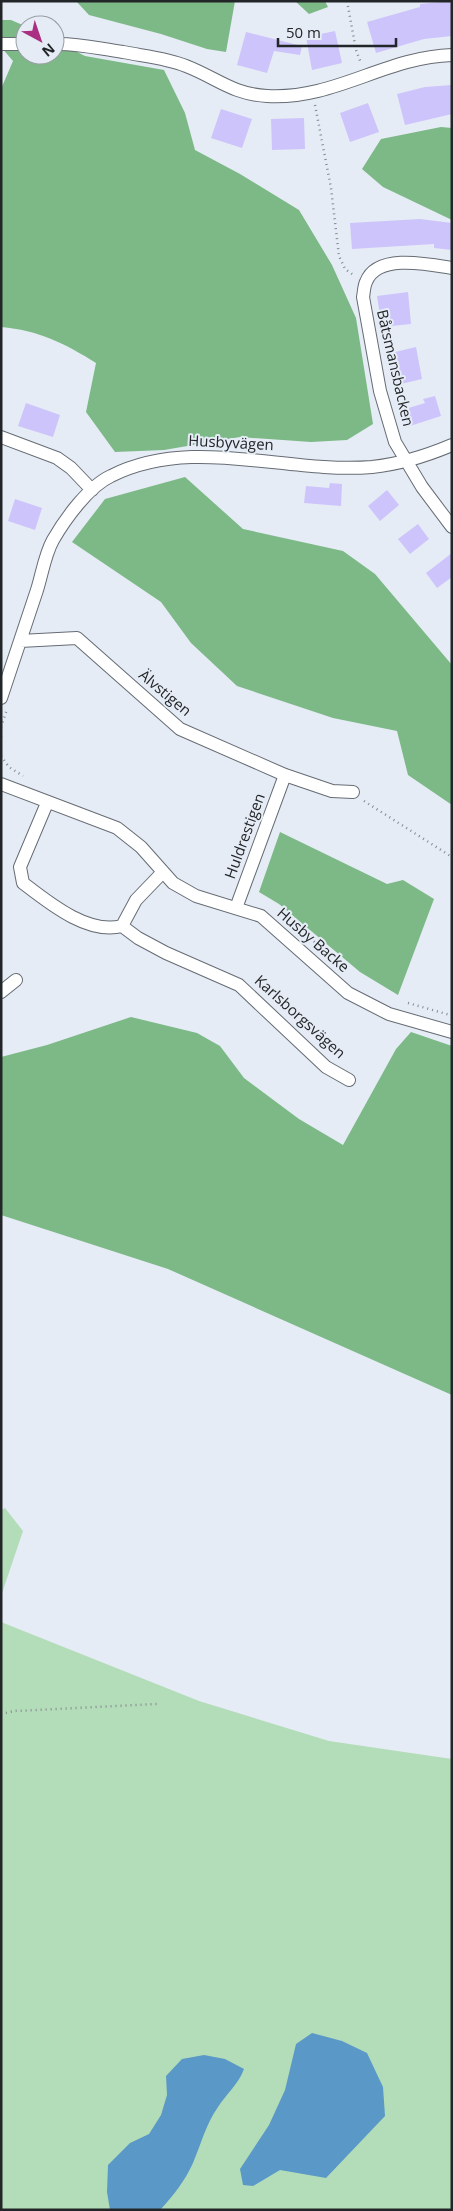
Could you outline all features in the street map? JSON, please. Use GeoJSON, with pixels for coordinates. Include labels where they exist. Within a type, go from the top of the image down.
{"type":"FeatureCollection","features":[{"type":"Feature","properties":{"kind":"street"},"geometry":{"type":"LineString","coordinates":[[1,44],[15,44]]}},
{"type":"Feature","properties":{"kind":"street"},"geometry":{"type":"LineString","coordinates":[[65,44],[137,55],[185,66],[231,90],[288,97],[313,94],[394,65],[452,55]]}},
{"type":"Feature","properties":{"kind":"street"},"geometry":{"type":"LineString","coordinates":[[365,282],[376,268],[386,264],[402,262],[452,268]]}},
{"type":"Feature","properties":{"kind":"street","name":"Båtsmansbacken"},"geometry":{"type":"LineString","coordinates":[[365,282],[363,297],[365,312],[380,391],[395,442],[405,462],[452,527]]}},
{"type":"Feature","properties":{"kind":"street"},"geometry":{"type":"LineString","coordinates":[[1,436],[57,458],[71,468],[92,490]]}},
{"type":"Feature","properties":{"kind":"street","name":"Husbyvägen"},"geometry":{"type":"LineString","coordinates":[[6,699],[20,641],[52,541],[70,515],[92,490],[110,476],[153,461],[186,456],[341,467],[371,467],[405,462],[452,445]]}},
{"type":"Feature","properties":{"kind":"street","name":"Älvstigen"},"geometry":{"type":"LineString","coordinates":[[20,641],[77,638],[180,729],[285,775],[332,791],[353,792]]}},
{"type":"Feature","properties":{"kind":"street","name":"Huldrestigen"},"geometry":{"type":"LineString","coordinates":[[236,908],[285,775]]}},
{"type":"Feature","properties":{"kind":"street","name":"Husby Backe"},"geometry":{"type":"LineString","coordinates":[[1,784],[117,828],[141,847],[162,873],[173,883],[196,896],[261,916],[348,993],[389,1014],[452,1032]]}},
{"type":"Feature","properties":{"kind":"street"},"geometry":{"type":"LineString","coordinates":[[47,803],[20,867],[23,883],[60,911],[98,927],[111,929],[122,926],[136,900],[162,873]]}},
{"type":"Feature","properties":{"kind":"street","name":"Karlsborgsvägen"},"geometry":{"type":"LineString","coordinates":[[122,926],[166,953],[239,985],[326,1066],[349,1080]]}},
{"type":"Feature","properties":{"kind":"street"},"geometry":{"type":"LineString","coordinates":[[1,992],[16,980]]}},
{"type":"Feature","properties":{"kind":"path"},"geometry":{"type":"LineString","coordinates":[[347,1],[356,50],[365,76]]}},
{"type":"Feature","properties":{"kind":"path"},"geometry":{"type":"LineString","coordinates":[[313,94],[332,188],[339,256],[344,269],[365,282]]}},
{"type":"Feature","properties":{"kind":"path"},"geometry":{"type":"LineString","coordinates":[[1,727],[6,699]]}},
{"type":"Feature","properties":{"kind":"path"},"geometry":{"type":"LineString","coordinates":[[353,792],[368,804],[452,857]]}},
{"type":"Feature","properties":{"kind":"path"},"geometry":{"type":"LineString","coordinates":[[1,1714],[14,1710],[158,1704]]}},
{"type":"Feature","properties":{"kind":"green space"},"geometry":{"type":"Polygon","coordinates":[[[76,1],[235,1],[226,52],[207,49],[161,34],[89,15],[76,1]]]}},
{"type":"Feature","properties":{"kind":"green space"},"geometry":{"type":"Polygon","coordinates":[[[295,1],[325,1],[328,7],[309,14],[295,1]]]}},
{"type":"Feature","properties":{"kind":"green space"},"geometry":{"type":"Polygon","coordinates":[[[1,20],[11,20],[15,22],[15,65],[65,65],[65,46],[85,56],[164,70],[185,113],[195,150],[240,174],[299,210],[332,265],[356,318],[373,424],[347,440],[311,442],[240,437],[164,450],[115,452],[86,412],[96,363],[51,339],[27,331],[1,327],[1,89],[13,61],[1,47],[1,20]]]}},
{"type":"Feature","properties":{"kind":"green space"},"geometry":{"type":"Polygon","coordinates":[[[441,127],[452,128],[452,220],[383,187],[362,169],[381,139],[441,127]]]}},
{"type":"Feature","properties":{"kind":"green space"},"geometry":{"type":"Polygon","coordinates":[[[185,477],[243,529],[343,551],[375,574],[452,665],[452,805],[408,775],[397,731],[333,718],[237,686],[191,643],[161,602],[72,542],[105,499],[185,477]]]}},
{"type":"Feature","properties":{"kind":"green space"},"geometry":{"type":"Polygon","coordinates":[[[280,832],[387,884],[403,880],[434,899],[398,995],[360,972],[279,904],[259,892],[280,832]]]}},
{"type":"Feature","properties":{"kind":"green space"},"geometry":{"type":"Polygon","coordinates":[[[131,1017],[197,1033],[220,1046],[244,1078],[299,1119],[343,1145],[396,1049],[411,1032],[452,1046],[452,1395],[168,1269],[1,1215],[1,1057],[47,1045],[131,1017]]]}},
{"type":"Feature","properties":{"kind":"green space"},"geometry":{"type":"Polygon","coordinates":[[[5,1508],[23,1531],[1,1596],[1,1510],[5,1508]]]}},
{"type":"Feature","properties":{"kind":"green space"},"geometry":{"type":"Polygon","coordinates":[[[1,1622],[199,1701],[329,1741],[452,1759],[452,2210],[1,2210],[1,1622]]]}},
{"type":"Feature","properties":{"kind":"water"},"geometry":{"type":"Polygon","coordinates":[[[312,2033],[342,2041],[367,2053],[383,2087],[385,2116],[326,2178],[280,2170],[253,2186],[243,2185],[240,2169],[269,2125],[285,2090],[296,2044],[312,2033]]]}},
{"type":"Feature","properties":{"kind":"water"},"geometry":{"type":"Polygon","coordinates":[[[204,2055],[225,2059],[244,2069],[239,2080],[221,2102],[210,2120],[186,2176],[160,2210],[110,2210],[107,2192],[108,2165],[130,2143],[149,2134],[161,2115],[167,2095],[166,2076],[182,2059],[204,2055]]]}},
{"type":"Feature","properties":{"kind":"building"},"geometry":{"type":"Polygon","coordinates":[[[452,1],[452,36],[424,39],[376,53],[367,22],[420,7],[420,4],[452,1]]]}},
{"type":"Feature","properties":{"kind":"building"},"geometry":{"type":"Polygon","coordinates":[[[335,31],[342,63],[312,70],[306,37],[335,31]]]}},
{"type":"Feature","properties":{"kind":"building"},"geometry":{"type":"Polygon","coordinates":[[[246,32],[302,46],[300,55],[274,51],[267,73],[237,65],[246,32]]]}},
{"type":"Feature","properties":{"kind":"building"},"geometry":{"type":"Polygon","coordinates":[[[452,85],[452,114],[405,125],[397,94],[425,87],[452,85]]]}},
{"type":"Feature","properties":{"kind":"building"},"geometry":{"type":"Polygon","coordinates":[[[368,103],[379,132],[350,142],[340,113],[368,103]]]}},
{"type":"Feature","properties":{"kind":"building"},"geometry":{"type":"Polygon","coordinates":[[[221,109],[252,119],[242,148],[211,138],[221,109]]]}},
{"type":"Feature","properties":{"kind":"building"},"geometry":{"type":"Polygon","coordinates":[[[304,118],[305,149],[272,150],[271,119],[304,118]]]}},
{"type":"Feature","properties":{"kind":"building"},"geometry":{"type":"Polygon","coordinates":[[[420,219],[452,223],[452,250],[434,248],[434,244],[352,249],[350,223],[420,219]]]}},
{"type":"Feature","properties":{"kind":"building"},"geometry":{"type":"Polygon","coordinates":[[[408,292],[411,324],[391,326],[389,314],[380,315],[377,296],[408,292]]]}},
{"type":"Feature","properties":{"kind":"building"},"geometry":{"type":"Polygon","coordinates":[[[416,347],[422,379],[401,384],[398,371],[392,372],[387,354],[416,347]]]}},
{"type":"Feature","properties":{"kind":"building"},"geometry":{"type":"Polygon","coordinates":[[[435,396],[441,416],[407,427],[402,410],[425,403],[423,399],[435,396]]]}},
{"type":"Feature","properties":{"kind":"building"},"geometry":{"type":"Polygon","coordinates":[[[26,403],[60,415],[53,437],[18,426],[26,403]]]}},
{"type":"Feature","properties":{"kind":"building"},"geometry":{"type":"Polygon","coordinates":[[[330,483],[342,484],[341,506],[304,503],[306,486],[329,488],[330,483]]]}},
{"type":"Feature","properties":{"kind":"building"},"geometry":{"type":"Polygon","coordinates":[[[387,490],[399,505],[380,521],[368,506],[387,490]]]}},
{"type":"Feature","properties":{"kind":"building"},"geometry":{"type":"Polygon","coordinates":[[[15,499],[42,508],[35,530],[8,521],[15,499]]]}},
{"type":"Feature","properties":{"kind":"building"},"geometry":{"type":"Polygon","coordinates":[[[418,524],[429,539],[410,554],[398,539],[418,524]]]}},
{"type":"Feature","properties":{"kind":"building"},"geometry":{"type":"Polygon","coordinates":[[[452,553],[452,577],[437,588],[426,573],[452,553]]]}}]}
